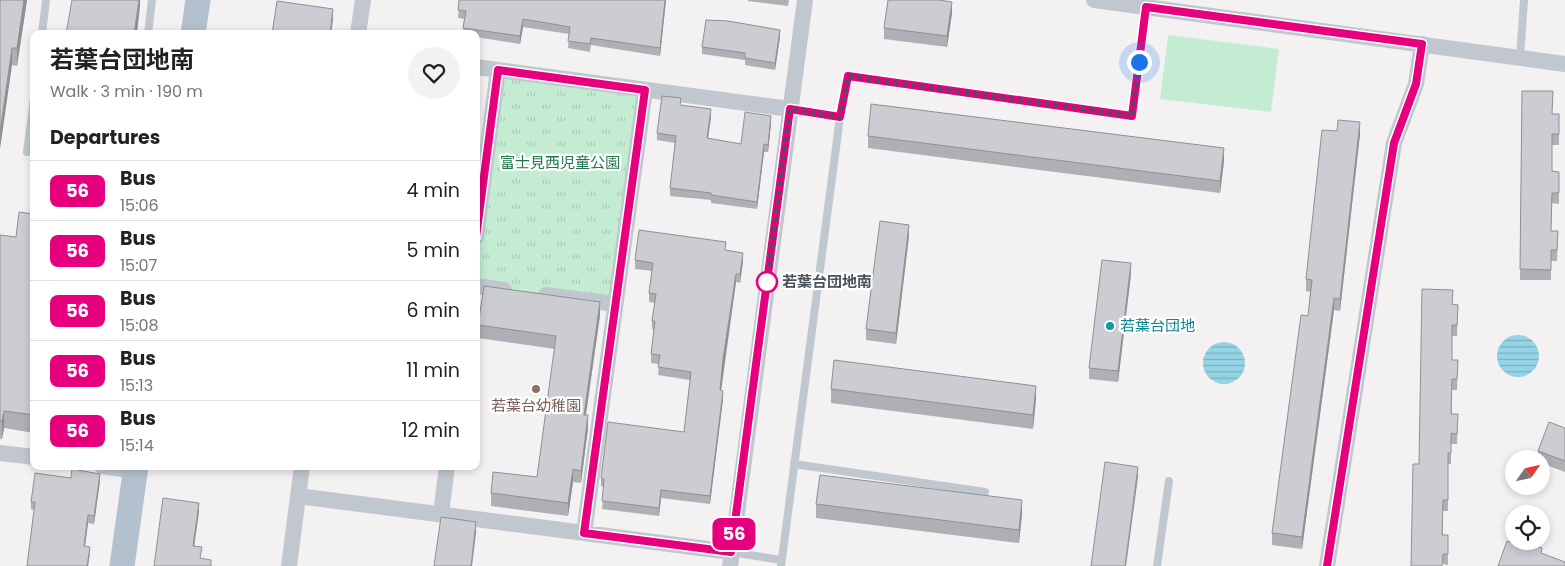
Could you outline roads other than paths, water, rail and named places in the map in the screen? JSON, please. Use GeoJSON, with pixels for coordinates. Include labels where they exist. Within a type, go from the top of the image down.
{"type":"FeatureCollection","features":[{"type":"Feature","properties":{"kind":"main road"},"geometry":{"type":"LineString","coordinates":[[194,30],[198,0]]}},
{"type":"Feature","properties":{"kind":"main road"},"geometry":{"type":"LineString","coordinates":[[122,566],[136,470]]}},
{"type":"Feature","properties":{"kind":"street"},"geometry":{"type":"LineString","coordinates":[[359,30],[363,0]]}},
{"type":"Feature","properties":{"kind":"street"},"geometry":{"type":"LineString","coordinates":[[298,496],[584,533],[730,559],[805,0]]}},
{"type":"Feature","properties":{"kind":"street"},"geometry":{"type":"LineString","coordinates":[[1094,0],[1152,5],[1565,64]]}},
{"type":"Feature","properties":{"kind":"street"},"geometry":{"type":"LineString","coordinates":[[1327,566],[1394,143],[1416,84],[1422,44]]}},
{"type":"Feature","properties":{"kind":"street"},"geometry":{"type":"LineString","coordinates":[[480,68],[790,109]]}},
{"type":"Feature","properties":{"kind":"street"},"geometry":{"type":"LineString","coordinates":[[480,207],[498,70]]}},
{"type":"Feature","properties":{"kind":"street"},"geometry":{"type":"LineString","coordinates":[[584,533],[645,90]]}},
{"type":"Feature","properties":{"kind":"street"},"geometry":{"type":"LineString","coordinates":[[480,287],[615,304]]}},
{"type":"Feature","properties":{"kind":"street"},"geometry":{"type":"LineString","coordinates":[[0,453],[30,457]]}},
{"type":"Feature","properties":{"kind":"street"},"geometry":{"type":"LineString","coordinates":[[289,566],[301,470]]}},
{"type":"Feature","properties":{"kind":"street"},"geometry":{"type":"LineString","coordinates":[[441,514],[446,470]]}},
{"type":"Feature","properties":{"kind":"lane"},"geometry":{"type":"LineString","coordinates":[[42,30],[46,0]]}},
{"type":"Feature","properties":{"kind":"lane"},"geometry":{"type":"LineString","coordinates":[[148,30],[152,0]]}},
{"type":"Feature","properties":{"kind":"lane"},"geometry":{"type":"LineString","coordinates":[[1520,58],[1524,0]]}},
{"type":"Feature","properties":{"kind":"lane"},"geometry":{"type":"LineString","coordinates":[[730,559],[781,563],[840,117],[848,76],[1132,116],[1152,5]]}},
{"type":"Feature","properties":{"kind":"lane"},"geometry":{"type":"LineString","coordinates":[[790,109],[840,117]]}},
{"type":"Feature","properties":{"kind":"lane"},"geometry":{"type":"LineString","coordinates":[[27,152],[30,129]]}},
{"type":"Feature","properties":{"kind":"lane"},"geometry":{"type":"LineString","coordinates":[[794,464],[985,492]]}},
{"type":"Feature","properties":{"kind":"lane"},"geometry":{"type":"LineString","coordinates":[[1157,566],[1168,481]]}},
{"type":"Feature","properties":{"kind":"water"},"geometry":{"type":"Polygon","coordinates":[[[1518,335],[1533,341],[1539,356],[1533,371],[1518,377],[1503,371],[1497,356],[1503,341],[1518,335]]]}},
{"type":"Feature","properties":{"kind":"water"},"geometry":{"type":"Polygon","coordinates":[[[1224,342],[1239,348],[1245,363],[1239,378],[1224,384],[1209,378],[1203,363],[1209,348],[1224,342]]]}},
{"type":"Feature","properties":{"kind":"place","name":"若葉台団地南"},"geometry":{"type":"Point","coordinates":[767,282]}},
{"type":"Feature","properties":{"kind":"place","name":"若葉台団地"},"geometry":{"type":"Point","coordinates":[1110,326]}},
{"type":"Feature","properties":{"kind":"place","name":"若葉台幼稚園"},"geometry":{"type":"Point","coordinates":[536,389]}},
{"type":"Feature","properties":{"kind":"park label","name":"富士見西児童公園"},"geometry":{"type":"Point","coordinates":[560,163]}}]}
